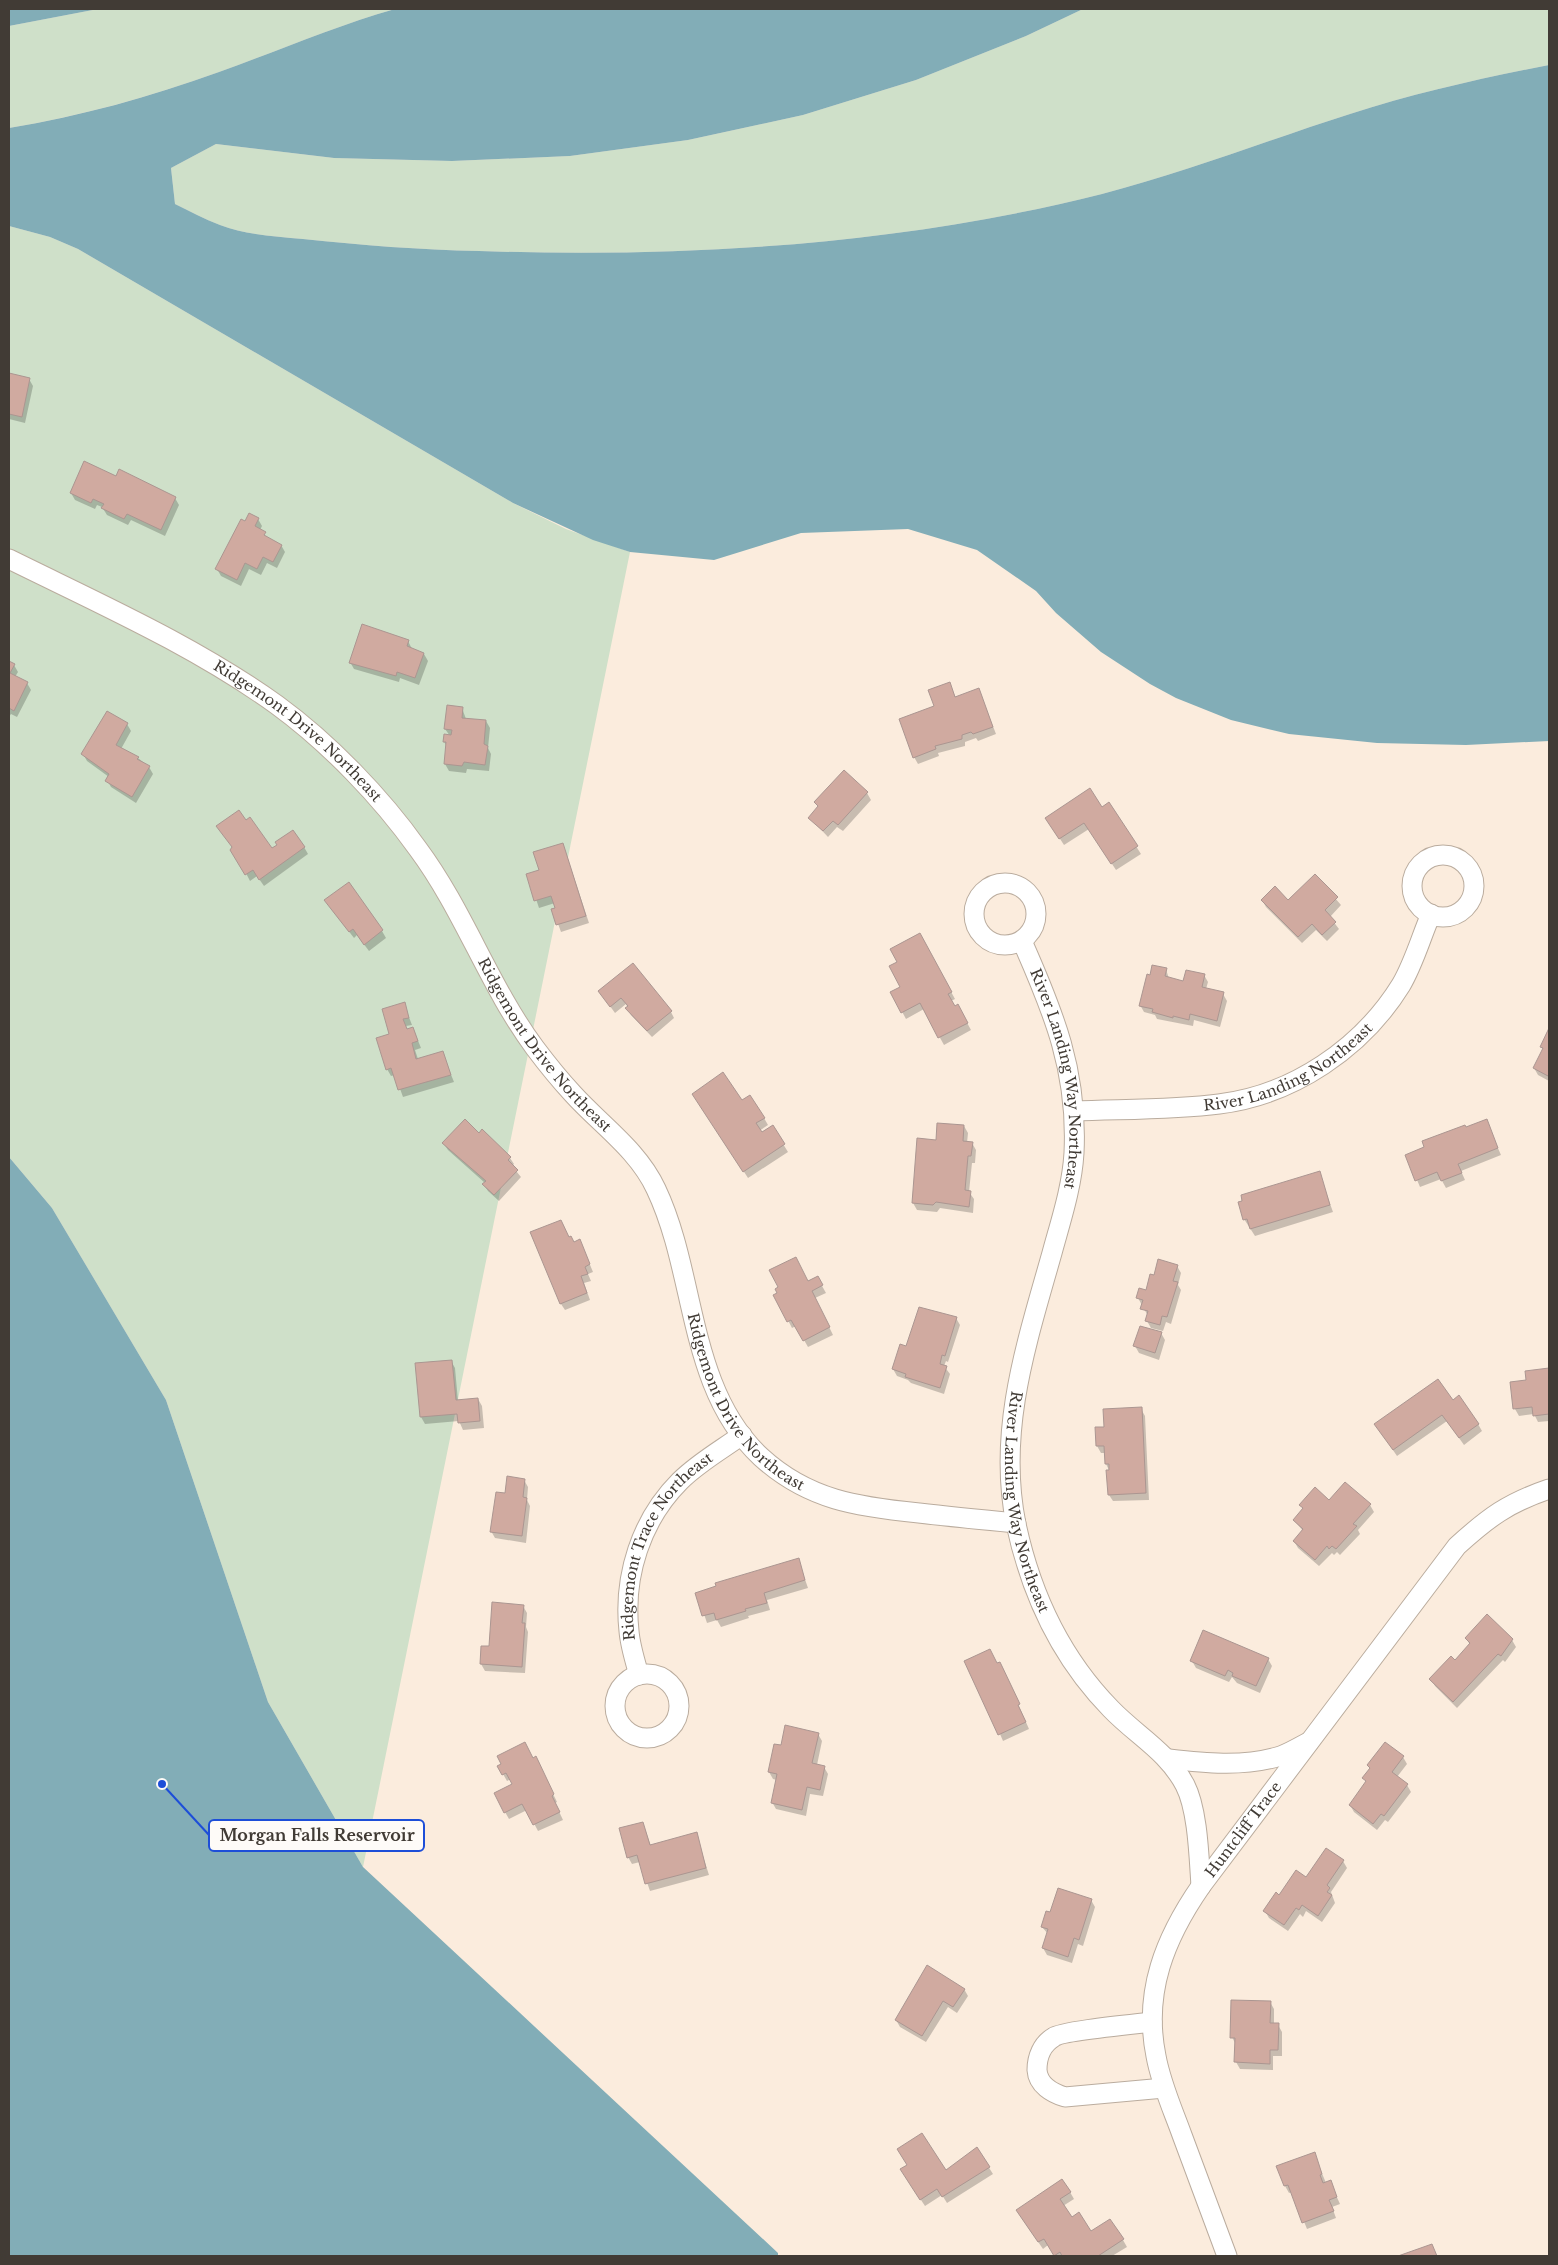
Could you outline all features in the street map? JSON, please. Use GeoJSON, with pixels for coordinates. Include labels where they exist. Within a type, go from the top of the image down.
{"type":"FeatureCollection","features":[{"type":"Feature","properties":{"kind":"street","name":"Ridgemont Drive Northeast"},"geometry":{"type":"LineString","coordinates":[[9,559],[169,638],[247,684],[319,739],[387,809],[418,848],[446,890],[511,1012],[534,1047],[573,1094],[629,1150],[654,1184],[673,1228],[700,1342],[712,1382],[725,1409],[742,1435],[761,1456],[783,1475],[809,1490],[833,1500],[869,1508],[1016,1523]]}},
{"type":"Feature","properties":{"kind":"street","name":"River Landing Northeast"},"geometry":{"type":"LineString","coordinates":[[1074,1112],[1220,1104],[1262,1094],[1298,1080],[1338,1055],[1373,1023],[1401,984],[1431,914]]}},
{"type":"Feature","properties":{"kind":"street","name":"River Landing Way Northeast"},"geometry":{"type":"LineString","coordinates":[[1022,941],[1051,1006],[1064,1048],[1074,1112],[1074,1155],[1068,1197],[1020,1364],[1013,1399],[1010,1464],[1016,1523],[1035,1592],[1050,1626],[1066,1653],[1110,1709],[1169,1759],[1186,1787],[1191,1802],[1198,1844],[1201,1886]]}},
{"type":"Feature","properties":{"kind":"street","name":"Ridgemont Trace Northeast"},"geometry":{"type":"LineString","coordinates":[[639,1675],[629,1632],[627,1599],[632,1566],[643,1534],[660,1504],[680,1481],[701,1462],[742,1435]]}},
{"type":"Feature","properties":{"kind":"street","name":"Huntcliff Trace"},"geometry":{"type":"LineString","coordinates":[[1227,2256],[1164,2088],[1156,2056],[1152,2022],[1155,1984],[1164,1951],[1180,1917],[1201,1886],[1458,1546],[1489,1517],[1523,1498],[1549,1489]]}},
{"type":"Feature","properties":{"kind":"street"},"geometry":{"type":"LineString","coordinates":[[1169,1759],[1214,1764],[1249,1762],[1278,1757],[1310,1742]]}},
{"type":"Feature","properties":{"kind":"street"},"geometry":{"type":"LineString","coordinates":[[1152,2022],[1054,2036],[1040,2051],[1037,2071],[1045,2087],[1053,2094],[1065,2097],[1164,2088]]}},
{"type":"Feature","properties":{"kind":"green space"},"geometry":{"type":"Polygon","coordinates":[[[98,9],[395,9],[350,23],[167,90],[88,112],[9,128],[9,26],[98,9]]]}},
{"type":"Feature","properties":{"kind":"green space"},"geometry":{"type":"Polygon","coordinates":[[[1083,9],[1549,9],[1549,65],[1449,86],[1399,99],[1196,166],[1102,194],[1026,211],[949,225],[793,244],[636,252],[557,253],[413,248],[250,233],[220,225],[175,204],[171,168],[216,144],[334,158],[452,161],[570,156],[688,140],[803,115],[916,80],[1026,36],[1083,9]]]}},
{"type":"Feature","properties":{"kind":"green space"},"geometry":{"type":"Polygon","coordinates":[[[9,226],[50,237],[78,249],[513,503],[566,529],[630,552],[363,1867],[268,1702],[166,1400],[52,1208],[9,1157],[9,226]]]}},
{"type":"Feature","properties":{"kind":"water"},"geometry":{"type":"Polygon","coordinates":[[[9,9],[98,9],[9,26],[9,9]]]}},
{"type":"Feature","properties":{"kind":"water"},"geometry":{"type":"Polygon","coordinates":[[[395,9],[1083,9],[1026,36],[916,80],[803,115],[688,140],[570,156],[452,161],[334,158],[216,144],[171,168],[175,204],[220,225],[250,233],[413,248],[557,253],[636,252],[793,244],[949,225],[1026,211],[1102,194],[1196,166],[1399,99],[1449,86],[1549,65],[1549,741],[1466,745],[1377,743],[1289,734],[1231,720],[1176,698],[1150,684],[1101,652],[1056,613],[1036,591],[977,550],[908,529],[801,533],[714,560],[630,552],[593,540],[513,503],[78,249],[50,237],[9,226],[9,128],[89,112],[167,90],[350,23],[395,9]]]}},
{"type":"Feature","properties":{"kind":"water"},"geometry":{"type":"Polygon","coordinates":[[[9,1157],[52,1208],[166,1400],[268,1702],[363,1867],[778,2253],[778,2256],[9,2256],[9,1157]]]}},
{"type":"Feature","properties":{"kind":"building"},"geometry":{"type":"Polygon","coordinates":[[[9,373],[30,378],[22,417],[9,414],[9,373]]]}},
{"type":"Feature","properties":{"kind":"building"},"geometry":{"type":"Polygon","coordinates":[[[84,461],[116,476],[119,469],[176,497],[161,530],[127,514],[124,519],[101,508],[104,504],[93,499],[91,503],[70,493],[84,461]]]}},
{"type":"Feature","properties":{"kind":"building"},"geometry":{"type":"Polygon","coordinates":[[[249,513],[259,518],[255,526],[266,532],[264,535],[282,545],[273,562],[263,557],[257,569],[245,563],[237,580],[215,569],[241,519],[245,521],[249,513]]]}},
{"type":"Feature","properties":{"kind":"building"},"geometry":{"type":"Polygon","coordinates":[[[362,624],[409,640],[407,646],[424,653],[415,678],[397,672],[396,676],[349,663],[362,624]]]}},
{"type":"Feature","properties":{"kind":"building"},"geometry":{"type":"Polygon","coordinates":[[[9,661],[15,664],[10,673],[28,682],[14,711],[9,708],[9,661]]]}},
{"type":"Feature","properties":{"kind":"building"},"geometry":{"type":"Polygon","coordinates":[[[950,682],[955,697],[979,688],[993,727],[973,734],[971,732],[962,735],[962,739],[935,746],[936,749],[913,758],[899,719],[934,706],[928,690],[950,682]]]}},
{"type":"Feature","properties":{"kind":"building"},"geometry":{"type":"Polygon","coordinates":[[[447,705],[463,707],[462,718],[486,720],[484,744],[488,746],[485,765],[464,762],[462,766],[444,764],[446,742],[443,742],[444,734],[451,735],[452,730],[444,729],[447,705]]]}},
{"type":"Feature","properties":{"kind":"building"},"geometry":{"type":"Polygon","coordinates":[[[107,711],[128,723],[116,745],[139,757],[137,759],[150,766],[132,797],[105,781],[109,774],[81,754],[107,711]]]}},
{"type":"Feature","properties":{"kind":"building"},"geometry":{"type":"Polygon","coordinates":[[[844,770],[868,792],[838,825],[833,821],[823,831],[808,818],[818,806],[814,802],[844,770]]]}},
{"type":"Feature","properties":{"kind":"building"},"geometry":{"type":"Polygon","coordinates":[[[1090,788],[1102,807],[1109,802],[1138,846],[1111,864],[1084,823],[1059,839],[1045,818],[1090,788]]]}},
{"type":"Feature","properties":{"kind":"building"},"geometry":{"type":"Polygon","coordinates":[[[239,810],[246,820],[250,817],[272,848],[277,845],[275,842],[293,830],[305,847],[259,880],[253,870],[245,875],[230,850],[232,847],[216,826],[239,810]]]}},
{"type":"Feature","properties":{"kind":"building"},"geometry":{"type":"Polygon","coordinates":[[[563,843],[586,916],[556,925],[551,909],[555,908],[551,896],[534,901],[526,874],[539,870],[533,852],[563,843]]]}},
{"type":"Feature","properties":{"kind":"building"},"geometry":{"type":"Polygon","coordinates":[[[1315,874],[1338,897],[1325,910],[1336,922],[1322,935],[1312,924],[1298,937],[1261,900],[1275,886],[1288,900],[1315,874]]]}},
{"type":"Feature","properties":{"kind":"building"},"geometry":{"type":"Polygon","coordinates":[[[349,882],[383,930],[364,945],[353,929],[349,932],[324,900],[349,882]]]}},
{"type":"Feature","properties":{"kind":"building"},"geometry":{"type":"Polygon","coordinates":[[[920,933],[952,992],[948,994],[955,1006],[958,1004],[968,1023],[938,1038],[920,1003],[901,1013],[890,992],[900,987],[889,966],[897,962],[890,949],[920,933]]]}},
{"type":"Feature","properties":{"kind":"building"},"geometry":{"type":"Polygon","coordinates":[[[633,963],[672,1011],[647,1031],[625,1008],[628,1006],[621,998],[610,1007],[598,991],[633,963]]]}},
{"type":"Feature","properties":{"kind":"building"},"geometry":{"type":"Polygon","coordinates":[[[1152,965],[1167,968],[1165,976],[1183,981],[1186,970],[1205,974],[1202,987],[1224,992],[1217,1021],[1190,1014],[1189,1020],[1173,1016],[1173,1018],[1152,1012],[1153,1009],[1139,1006],[1147,974],[1150,975],[1152,965]]]}},
{"type":"Feature","properties":{"kind":"building"},"geometry":{"type":"Polygon","coordinates":[[[405,1002],[409,1018],[403,1019],[407,1029],[413,1027],[418,1041],[412,1043],[416,1059],[443,1051],[451,1075],[398,1090],[391,1068],[386,1070],[376,1038],[389,1034],[382,1009],[405,1002]]]}},
{"type":"Feature","properties":{"kind":"building"},"geometry":{"type":"Polygon","coordinates":[[[1549,1028],[1548,1076],[1533,1068],[1543,1048],[1540,1047],[1549,1028]]]}},
{"type":"Feature","properties":{"kind":"building"},"geometry":{"type":"Polygon","coordinates":[[[723,1072],[742,1100],[750,1095],[765,1118],[756,1123],[762,1132],[773,1125],[785,1144],[743,1172],[692,1094],[723,1072]]]}},
{"type":"Feature","properties":{"kind":"building"},"geometry":{"type":"Polygon","coordinates":[[[465,1119],[479,1133],[482,1129],[511,1157],[508,1160],[518,1170],[494,1195],[482,1184],[486,1181],[442,1143],[465,1119]]]}},
{"type":"Feature","properties":{"kind":"building"},"geometry":{"type":"Polygon","coordinates":[[[1487,1119],[1498,1148],[1458,1164],[1462,1173],[1441,1181],[1437,1172],[1415,1181],[1405,1155],[1424,1147],[1422,1141],[1487,1119]]]}},
{"type":"Feature","properties":{"kind":"building"},"geometry":{"type":"Polygon","coordinates":[[[937,1123],[964,1125],[963,1141],[973,1142],[971,1156],[968,1156],[965,1190],[971,1191],[969,1207],[936,1202],[933,1205],[912,1203],[917,1138],[936,1140],[937,1123]]]}},
{"type":"Feature","properties":{"kind":"building"},"geometry":{"type":"Polygon","coordinates":[[[1320,1171],[1330,1205],[1250,1229],[1247,1219],[1243,1220],[1238,1202],[1242,1201],[1241,1195],[1320,1171]]]}},
{"type":"Feature","properties":{"kind":"building"},"geometry":{"type":"Polygon","coordinates":[[[561,1220],[569,1237],[571,1236],[574,1242],[580,1239],[590,1264],[585,1267],[588,1274],[581,1276],[587,1293],[560,1304],[530,1232],[561,1220]]]}},
{"type":"Feature","properties":{"kind":"building"},"geometry":{"type":"Polygon","coordinates":[[[796,1257],[808,1281],[818,1276],[823,1285],[812,1291],[830,1327],[803,1341],[791,1320],[787,1322],[773,1295],[777,1293],[775,1289],[778,1287],[769,1270],[796,1257]]]}},
{"type":"Feature","properties":{"kind":"building"},"geometry":{"type":"Polygon","coordinates":[[[1158,1259],[1178,1265],[1173,1281],[1178,1282],[1167,1317],[1162,1316],[1160,1325],[1145,1321],[1148,1311],[1140,1309],[1143,1300],[1136,1298],[1139,1288],[1146,1290],[1150,1274],[1154,1275],[1158,1259]]]}},
{"type":"Feature","properties":{"kind":"building"},"geometry":{"type":"Polygon","coordinates":[[[919,1307],[957,1317],[945,1356],[942,1355],[940,1364],[947,1366],[940,1388],[905,1377],[906,1374],[892,1369],[900,1344],[906,1346],[919,1307]]]}},
{"type":"Feature","properties":{"kind":"building"},"geometry":{"type":"Polygon","coordinates":[[[1140,1326],[1162,1332],[1155,1353],[1133,1346],[1140,1326]]]}},
{"type":"Feature","properties":{"kind":"building"},"geometry":{"type":"Polygon","coordinates":[[[452,1360],[456,1400],[478,1398],[480,1421],[458,1423],[457,1414],[420,1417],[415,1363],[452,1360]]]}},
{"type":"Feature","properties":{"kind":"building"},"geometry":{"type":"Polygon","coordinates":[[[1549,1368],[1549,1414],[1533,1416],[1532,1407],[1513,1409],[1510,1382],[1526,1380],[1525,1371],[1549,1368]]]}},
{"type":"Feature","properties":{"kind":"building"},"geometry":{"type":"Polygon","coordinates":[[[1438,1379],[1453,1400],[1459,1395],[1479,1424],[1459,1438],[1442,1415],[1393,1450],[1374,1424],[1438,1379]]]}},
{"type":"Feature","properties":{"kind":"building"},"geometry":{"type":"Polygon","coordinates":[[[1142,1407],[1146,1493],[1108,1495],[1106,1470],[1109,1470],[1109,1464],[1105,1464],[1104,1446],[1096,1446],[1095,1427],[1104,1427],[1103,1409],[1142,1407]]]}},
{"type":"Feature","properties":{"kind":"building"},"geometry":{"type":"Polygon","coordinates":[[[507,1476],[525,1479],[523,1497],[527,1498],[522,1536],[490,1532],[496,1492],[505,1493],[507,1476]]]}},
{"type":"Feature","properties":{"kind":"building"},"geometry":{"type":"Polygon","coordinates":[[[1345,1482],[1371,1504],[1353,1524],[1357,1526],[1336,1549],[1332,1546],[1329,1549],[1327,1546],[1315,1560],[1293,1541],[1303,1529],[1293,1520],[1303,1508],[1299,1505],[1315,1487],[1329,1500],[1345,1482]]]}},
{"type":"Feature","properties":{"kind":"building"},"geometry":{"type":"Polygon","coordinates":[[[799,1558],[805,1580],[764,1593],[767,1603],[716,1620],[714,1613],[702,1616],[695,1593],[716,1586],[715,1583],[799,1558]]]}},
{"type":"Feature","properties":{"kind":"building"},"geometry":{"type":"Polygon","coordinates":[[[492,1602],[524,1605],[522,1623],[525,1623],[522,1667],[480,1664],[481,1646],[489,1646],[492,1602]]]}},
{"type":"Feature","properties":{"kind":"building"},"geometry":{"type":"Polygon","coordinates":[[[1487,1614],[1513,1639],[1501,1656],[1498,1654],[1453,1702],[1429,1679],[1451,1656],[1455,1660],[1470,1643],[1465,1638],[1487,1614]]]}},
{"type":"Feature","properties":{"kind":"building"},"geometry":{"type":"Polygon","coordinates":[[[1203,1630],[1269,1658],[1256,1686],[1232,1676],[1233,1673],[1228,1670],[1225,1676],[1190,1661],[1203,1630]]]}},
{"type":"Feature","properties":{"kind":"building"},"geometry":{"type":"Polygon","coordinates":[[[990,1649],[997,1663],[1000,1662],[1020,1704],[1018,1705],[1026,1722],[998,1735],[964,1661],[990,1649]]]}},
{"type":"Feature","properties":{"kind":"building"},"geometry":{"type":"Polygon","coordinates":[[[785,1725],[819,1733],[812,1763],[825,1766],[820,1790],[807,1787],[802,1810],[771,1803],[777,1774],[768,1772],[774,1744],[781,1745],[785,1725]]]}},
{"type":"Feature","properties":{"kind":"building"},"geometry":{"type":"Polygon","coordinates":[[[525,1742],[533,1758],[536,1756],[554,1794],[552,1796],[560,1812],[533,1825],[522,1804],[504,1813],[494,1793],[512,1784],[506,1773],[502,1775],[497,1766],[501,1764],[497,1756],[525,1742]]]}},
{"type":"Feature","properties":{"kind":"building"},"geometry":{"type":"Polygon","coordinates":[[[1385,1742],[1404,1756],[1392,1772],[1408,1784],[1384,1816],[1381,1814],[1373,1824],[1349,1805],[1366,1781],[1362,1778],[1370,1768],[1367,1765],[1385,1742]]]}},
{"type":"Feature","properties":{"kind":"building"},"geometry":{"type":"Polygon","coordinates":[[[643,1822],[650,1845],[697,1832],[706,1868],[645,1884],[637,1855],[627,1858],[619,1828],[643,1822]]]}},
{"type":"Feature","properties":{"kind":"building"},"geometry":{"type":"Polygon","coordinates":[[[1326,1848],[1344,1860],[1327,1885],[1330,1888],[1327,1892],[1332,1895],[1318,1916],[1302,1905],[1299,1910],[1296,1908],[1284,1925],[1263,1911],[1276,1892],[1279,1895],[1296,1870],[1306,1877],[1326,1848]]]}},
{"type":"Feature","properties":{"kind":"building"},"geometry":{"type":"Polygon","coordinates":[[[1058,1888],[1092,1899],[1079,1940],[1074,1938],[1068,1957],[1042,1948],[1048,1929],[1041,1927],[1046,1911],[1050,1912],[1058,1888]]]}},
{"type":"Feature","properties":{"kind":"building"},"geometry":{"type":"Polygon","coordinates":[[[927,1965],[965,1989],[953,2007],[943,2001],[922,2036],[895,2020],[927,1965]]]}},
{"type":"Feature","properties":{"kind":"building"},"geometry":{"type":"Polygon","coordinates":[[[1231,2000],[1271,2001],[1270,2023],[1279,2023],[1278,2050],[1270,2050],[1270,2064],[1234,2062],[1235,2038],[1230,2038],[1231,2000]]]}},
{"type":"Feature","properties":{"kind":"building"},"geometry":{"type":"Polygon","coordinates":[[[922,2133],[946,2170],[977,2147],[990,2167],[942,2197],[937,2189],[920,2200],[900,2169],[907,2165],[897,2149],[922,2133]]]}},
{"type":"Feature","properties":{"kind":"building"},"geometry":{"type":"Polygon","coordinates":[[[1315,2152],[1323,2183],[1331,2180],[1337,2197],[1329,2200],[1334,2211],[1302,2223],[1288,2185],[1284,2186],[1276,2166],[1315,2152]]]}},
{"type":"Feature","properties":{"kind":"building"},"geometry":{"type":"Polygon","coordinates":[[[1062,2179],[1071,2192],[1060,2199],[1072,2217],[1079,2212],[1091,2231],[1110,2219],[1124,2239],[1098,2256],[1062,2256],[1060,2252],[1054,2256],[1044,2239],[1038,2242],[1016,2210],[1062,2179]]]}},
{"type":"Feature","properties":{"kind":"building"},"geometry":{"type":"Polygon","coordinates":[[[1432,2244],[1437,2256],[1398,2256],[1432,2244]]]}},
{"type":"Feature","properties":{"kind":"place","name":"Morgan Falls Reservoir"},"geometry":{"type":"Point","coordinates":[162,1784]}}]}
